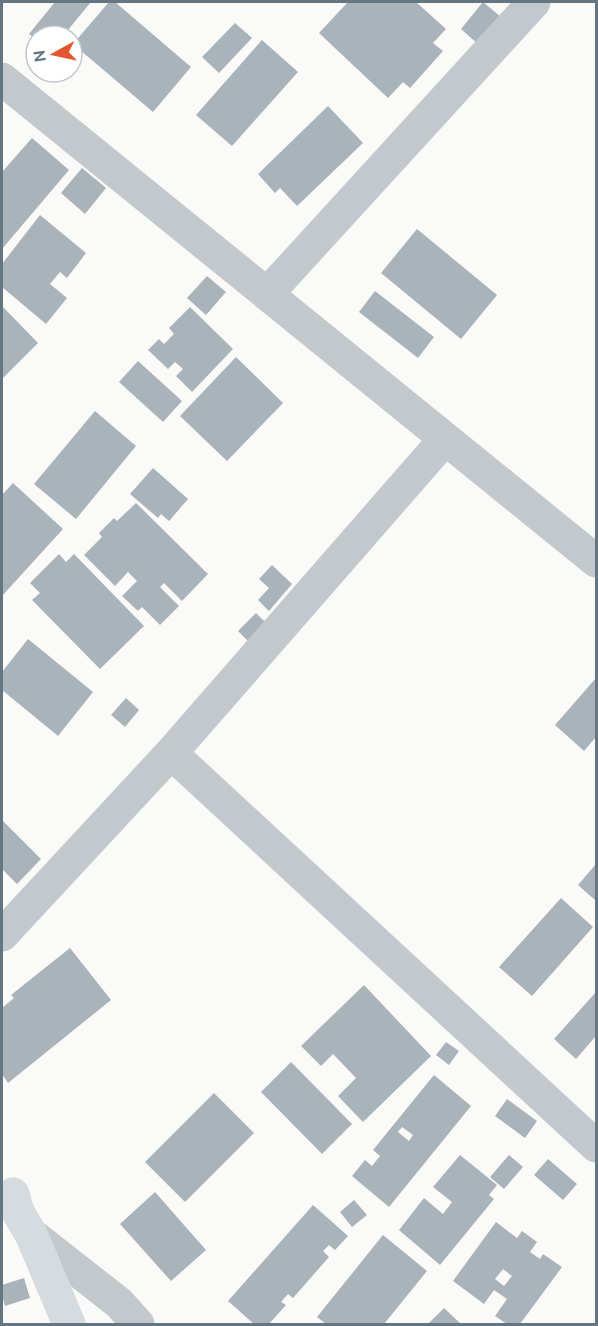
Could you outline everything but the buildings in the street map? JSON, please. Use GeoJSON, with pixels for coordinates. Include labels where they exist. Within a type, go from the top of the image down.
{"type":"FeatureCollection","features":[{"type":"Feature","properties":{"kind":"street"},"geometry":{"type":"LineString","coordinates":[[267,294],[534,2]]}},
{"type":"Feature","properties":{"kind":"street"},"geometry":{"type":"LineString","coordinates":[[2,79],[597,561]]}},
{"type":"Feature","properties":{"kind":"street"},"geometry":{"type":"LineString","coordinates":[[2,935],[171,753],[446,439]]}},
{"type":"Feature","properties":{"kind":"street"},"geometry":{"type":"LineString","coordinates":[[171,753],[597,1146]]}},
{"type":"Feature","properties":{"kind":"street"},"geometry":{"type":"LineString","coordinates":[[13,1207],[69,1324]]}},
{"type":"Feature","properties":{"kind":"street"},"geometry":{"type":"LineString","coordinates":[[13,1207],[119,1302],[138,1324]]}}]}
